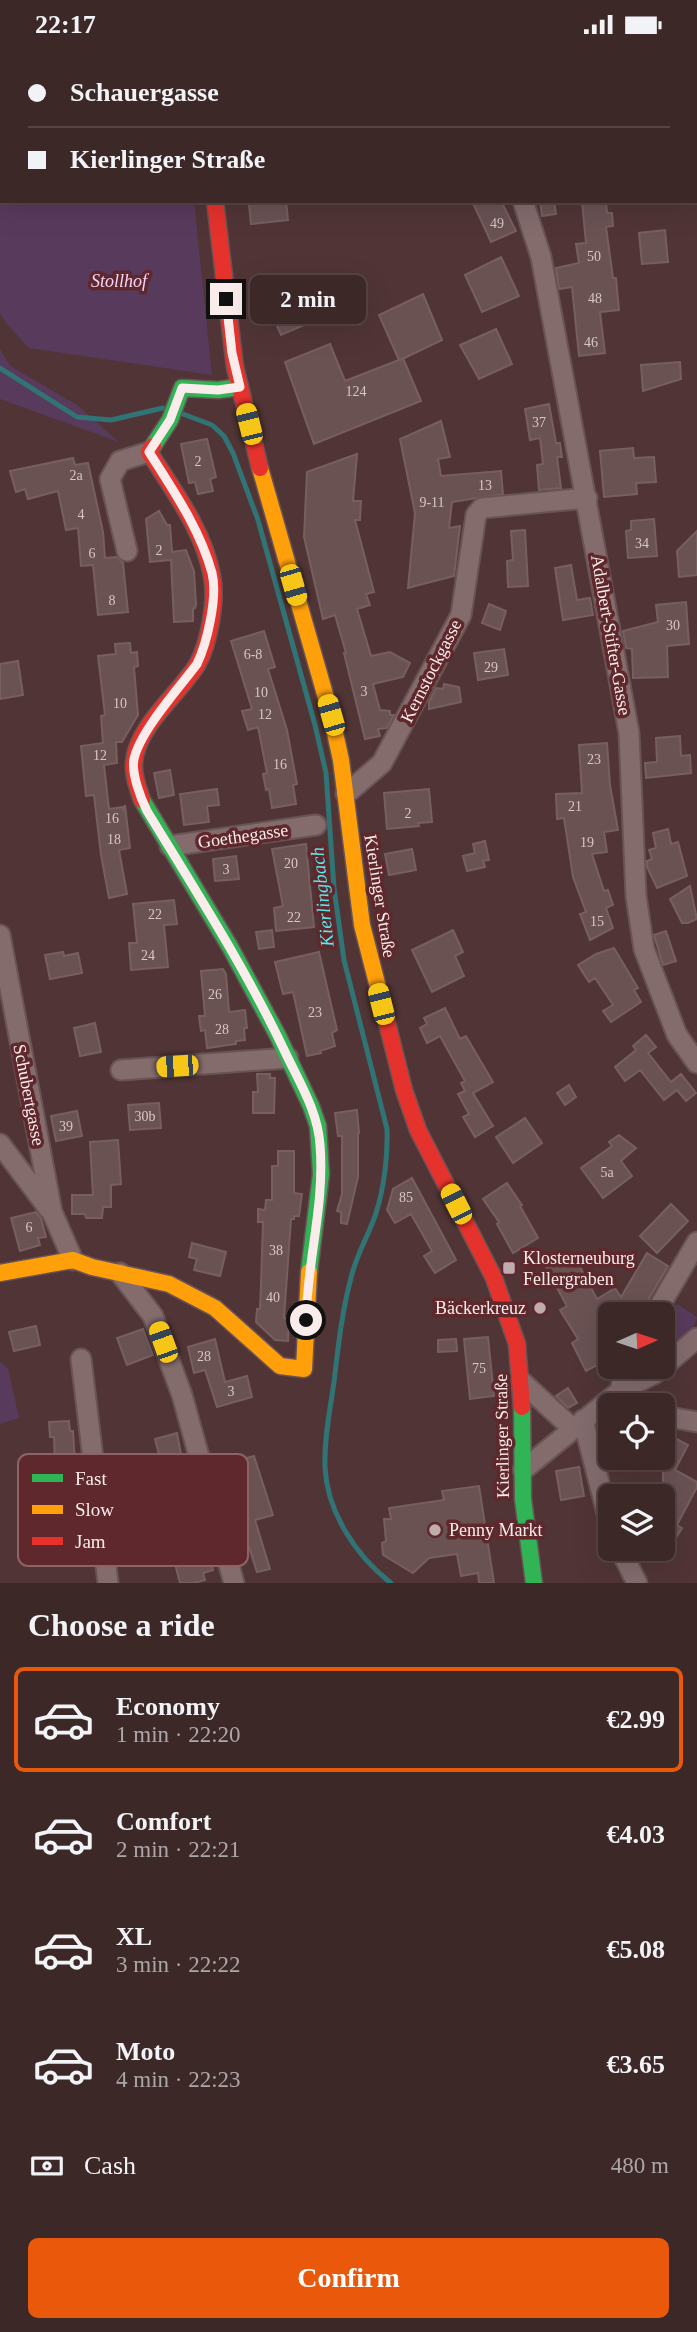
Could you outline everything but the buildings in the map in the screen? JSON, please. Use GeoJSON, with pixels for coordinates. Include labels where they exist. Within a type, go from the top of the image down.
{"type":"FeatureCollection","features":[{"type":"Feature","properties":{"kind":"street","name":"Kierlinger Straße"},"geometry":{"type":"LineString","coordinates":[[215,203],[232,353],[257,459],[331,715],[346,794],[362,925],[404,1090],[418,1130],[501,1296],[517,1344],[522,1382],[524,1519],[534,1583]]}},
{"type":"Feature","properties":{"kind":"street","name":"Adalbert-Stifter-Gasse"},"geometry":{"type":"LineString","coordinates":[[524,203],[541,257],[629,733],[636,896],[644,949],[677,1035],[697,1063]]}},
{"type":"Feature","properties":{"kind":"street"},"geometry":{"type":"LineString","coordinates":[[127,551],[110,479],[120,461],[149,452],[170,420],[182,388],[218,390],[240,387]]}},
{"type":"Feature","properties":{"kind":"street"},"geometry":{"type":"LineString","coordinates":[[0,1273],[73,1260],[92,1267],[169,1284],[215,1308],[280,1366],[304,1369],[306,1296],[319,1203],[318,1126],[288,1058],[230,947],[139,794],[134,758],[143,737],[197,664],[202,653],[211,612],[213,583],[212,573],[185,510],[149,452]]}},
{"type":"Feature","properties":{"kind":"street","name":"Kernstockgasse"},"geometry":{"type":"LineString","coordinates":[[346,794],[382,763],[461,615],[477,515],[482,507],[587,498]]}},
{"type":"Feature","properties":{"kind":"street","name":"Goethegasse"},"geometry":{"type":"LineString","coordinates":[[170,846],[316,825]]}},
{"type":"Feature","properties":{"kind":"street","name":"Schubertgasse"},"geometry":{"type":"LineString","coordinates":[[0,935],[52,1212],[73,1260]]}},
{"type":"Feature","properties":{"kind":"street"},"geometry":{"type":"LineString","coordinates":[[121,1070],[288,1058]]}},
{"type":"Feature","properties":{"kind":"street","name":"Schubertgasse"},"geometry":{"type":"LineString","coordinates":[[0,1144],[52,1212]]}},
{"type":"Feature","properties":{"kind":"street"},"geometry":{"type":"LineString","coordinates":[[662,1302],[697,1242]]}},
{"type":"Feature","properties":{"kind":"street"},"geometry":{"type":"LineString","coordinates":[[120,1273],[153,1316],[182,1395],[198,1454]]}},
{"type":"Feature","properties":{"kind":"street"},"geometry":{"type":"LineString","coordinates":[[676,1356],[697,1338]]}},
{"type":"Feature","properties":{"kind":"street"},"geometry":{"type":"LineString","coordinates":[[80,1359],[92,1454]]}},
{"type":"Feature","properties":{"kind":"street"},"geometry":{"type":"LineString","coordinates":[[620,1391],[623,1379]]}},
{"type":"Feature","properties":{"kind":"street"},"geometry":{"type":"LineString","coordinates":[[523,1470],[620,1391],[644,1379]]}},
{"type":"Feature","properties":{"kind":"street"},"geometry":{"type":"LineString","coordinates":[[522,1382],[590,1418]]}},
{"type":"Feature","properties":{"kind":"street"},"geometry":{"type":"LineString","coordinates":[[590,1418],[602,1484]]}},
{"type":"Feature","properties":{"kind":"street"},"geometry":{"type":"LineString","coordinates":[[675,1418],[697,1422]]}},
{"type":"Feature","properties":{"kind":"street"},"geometry":{"type":"LineString","coordinates":[[626,1561],[636,1583]]}},
{"type":"Feature","properties":{"kind":"street"},"geometry":{"type":"LineString","coordinates":[[229,1566],[234,1583]]}},
{"type":"Feature","properties":{"kind":"green space","name":"Stollhof"},"geometry":{"type":"Polygon","coordinates":[[[0,203],[194,203],[212,375],[29,348],[0,313],[0,203]]]}},
{"type":"Feature","properties":{"kind":"green space"},"geometry":{"type":"Polygon","coordinates":[[[0,349],[10,366],[77,405],[119,442],[0,399],[0,349]]]}},
{"type":"Feature","properties":{"kind":"green space"},"geometry":{"type":"Polygon","coordinates":[[[676,1306],[697,1317],[693,1328],[676,1343],[676,1306]]]}},
{"type":"Feature","properties":{"kind":"green space"},"geometry":{"type":"Polygon","coordinates":[[[0,1362],[8,1369],[19,1418],[0,1424],[0,1362]]]}},
{"type":"Feature","properties":{"kind":"waterway","name":"Kierlingbach"},"geometry":{"type":"LineString","coordinates":[[0,368],[77,417],[111,420],[163,408]]}},
{"type":"Feature","properties":{"kind":"waterway","name":"Kierlingbach"},"geometry":{"type":"LineString","coordinates":[[183,414],[212,425],[224,436],[233,453],[258,520],[326,773],[334,888],[344,960],[387,1129],[387,1139],[385,1172],[379,1203],[353,1270],[345,1303],[325,1446],[325,1467],[331,1500],[346,1532],[366,1560],[391,1583]]}},
{"type":"Feature","properties":{"kind":"traffic: fast"},"geometry":{"type":"LineString","coordinates":[[153,446],[170,420],[182,388],[218,390],[240,387]]}},
{"type":"Feature","properties":{"kind":"traffic: fast"},"geometry":{"type":"LineString","coordinates":[[142,800],[230,947],[278,1036],[311,1106],[318,1126],[321,1174],[309,1272]]}},
{"type":"Feature","properties":{"kind":"traffic: fast"},"geometry":{"type":"LineString","coordinates":[[522,1407],[523,1499],[534,1583]]}},
{"type":"Feature","properties":{"kind":"traffic: slow"},"geometry":{"type":"LineString","coordinates":[[260,468],[331,715],[341,760],[362,925],[380,995]]}},
{"type":"Feature","properties":{"kind":"traffic: slow"},"geometry":{"type":"LineString","coordinates":[[0,1273],[73,1260],[92,1267],[169,1284],[215,1308],[280,1366],[304,1369],[309,1272]]}},
{"type":"Feature","properties":{"kind":"traffic: jam"},"geometry":{"type":"LineString","coordinates":[[215,203],[235,367],[260,468]]}},
{"type":"Feature","properties":{"kind":"traffic: jam"},"geometry":{"type":"LineString","coordinates":[[142,800],[134,773],[137,750],[150,724],[197,665],[213,609],[213,586],[208,559],[195,527],[149,452],[153,446]]}},
{"type":"Feature","properties":{"kind":"traffic: jam"},"geometry":{"type":"LineString","coordinates":[[380,995],[404,1090],[418,1130],[494,1278],[517,1344],[522,1407]]}},
{"type":"Feature","properties":{"kind":"place","name":"Klosterneuburg Fellergraben"},"geometry":{"type":"Point","coordinates":[509,1268]}},
{"type":"Feature","properties":{"kind":"place","name":"Bäckerkreuz"},"geometry":{"type":"Point","coordinates":[540,1308]}},
{"type":"Feature","properties":{"kind":"place","name":"Penny Markt"},"geometry":{"type":"Point","coordinates":[435,1530]}},
{"type":"Feature","properties":{"kind":"route"},"geometry":{"type":"LineString","coordinates":[[226,299],[232,353],[240,387],[218,390],[182,388],[170,420],[149,452],[185,510],[212,573],[214,594],[211,612],[197,664],[143,737],[134,764],[139,794],[147,811],[230,947],[278,1035],[318,1126],[321,1174],[306,1296],[306,1320]]}}]}
